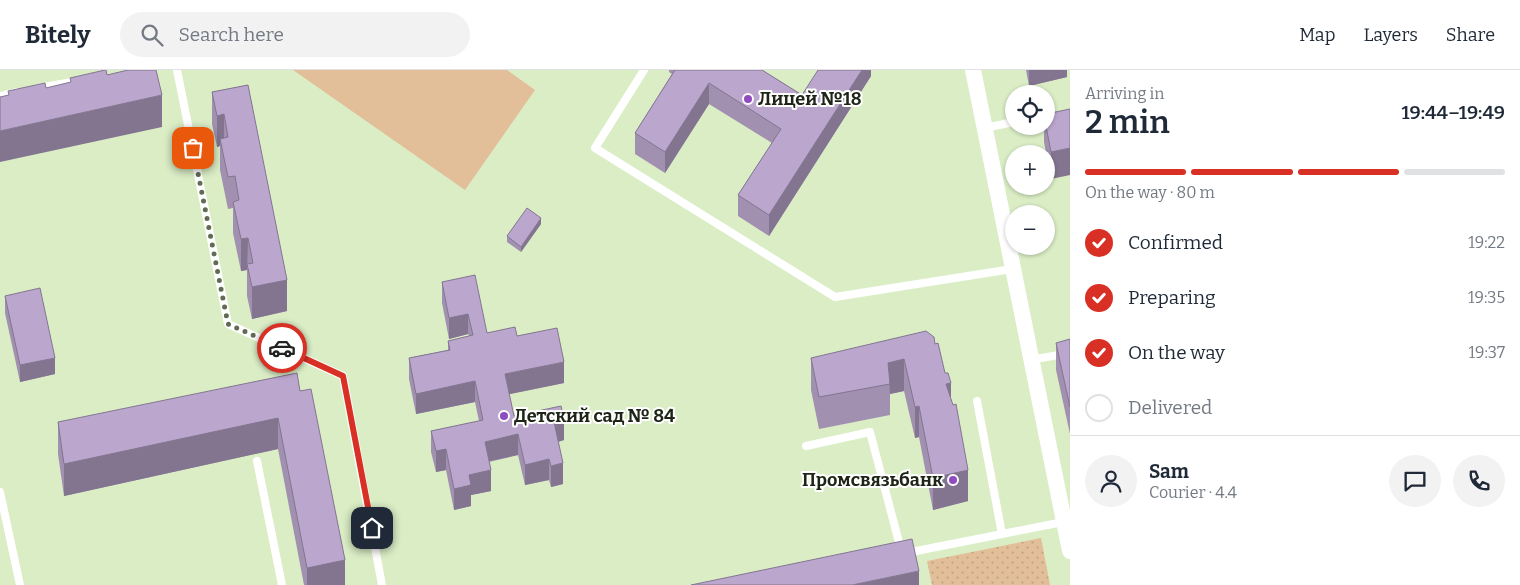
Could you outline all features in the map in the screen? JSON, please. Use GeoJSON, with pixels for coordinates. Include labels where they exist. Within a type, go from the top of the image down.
{"type":"FeatureCollection","features":[{"type":"Feature","properties":{"kind":"street"},"geometry":{"type":"LineString","coordinates":[[973,70],[1070,551]]}},
{"type":"Feature","properties":{"kind":"lane"},"geometry":{"type":"LineString","coordinates":[[177,70],[228,324],[343,376],[382,585]]}},
{"type":"Feature","properties":{"kind":"lane"},"geometry":{"type":"LineString","coordinates":[[644,70],[595,148],[835,297],[1012,269]]}},
{"type":"Feature","properties":{"kind":"lane"},"geometry":{"type":"LineString","coordinates":[[0,96],[87,79]]}},
{"type":"Feature","properties":{"kind":"lane"},"geometry":{"type":"LineString","coordinates":[[984,128],[1005,124]]}},
{"type":"Feature","properties":{"kind":"lane"},"geometry":{"type":"LineString","coordinates":[[1030,360],[1070,352]]}},
{"type":"Feature","properties":{"kind":"lane"},"geometry":{"type":"LineString","coordinates":[[977,401],[1002,534]]}},
{"type":"Feature","properties":{"kind":"lane"},"geometry":{"type":"LineString","coordinates":[[806,446],[870,432],[902,554]]}},
{"type":"Feature","properties":{"kind":"lane"},"geometry":{"type":"LineString","coordinates":[[257,460],[282,585]]}},
{"type":"Feature","properties":{"kind":"lane"},"geometry":{"type":"LineString","coordinates":[[0,492],[20,585]]}},
{"type":"Feature","properties":{"kind":"lane"},"geometry":{"type":"LineString","coordinates":[[892,556],[1063,522]]}},
{"type":"Feature","properties":{"kind":"shaded area"},"geometry":{"type":"Polygon","coordinates":[[[293,70],[507,70],[535,90],[465,190],[293,70]]]}},
{"type":"Feature","properties":{"kind":"shaded area"},"geometry":{"type":"Polygon","coordinates":[[[1041,538],[1050,585],[932,585],[927,561],[1041,538]]]}},
{"type":"Feature","properties":{"kind":"building"},"geometry":{"type":"Polygon","coordinates":[[[106,70],[107,75],[128,70],[156,70],[162,95],[0,131],[0,97],[9,95],[8,91],[45,83],[46,88],[71,82],[70,78],[106,70]]]}},
{"type":"Feature","properties":{"kind":"building"},"geometry":{"type":"Polygon","coordinates":[[[675,70],[762,70],[802,95],[818,70],[862,70],[769,215],[738,195],[781,129],[709,83],[665,152],[635,133],[675,70]]]}},
{"type":"Feature","properties":{"kind":"building"},"geometry":{"type":"Polygon","coordinates":[[[248,85],[287,280],[252,287],[247,264],[253,263],[248,238],[241,239],[233,202],[239,200],[235,176],[228,177],[220,139],[228,137],[224,114],[217,116],[212,92],[248,85]]]}},
{"type":"Feature","properties":{"kind":"building"},"geometry":{"type":"Polygon","coordinates":[[[1070,109],[1070,148],[1055,151],[1055,145],[1050,145],[1048,135],[1055,135],[1055,112],[1070,109]]]}},
{"type":"Feature","properties":{"kind":"building"},"geometry":{"type":"Polygon","coordinates":[[[527,208],[541,218],[521,247],[507,236],[527,208]]]}},
{"type":"Feature","properties":{"kind":"building"},"geometry":{"type":"Polygon","coordinates":[[[475,275],[487,333],[515,327],[517,336],[557,328],[564,362],[505,374],[514,416],[561,406],[564,419],[554,422],[563,463],[551,466],[549,459],[525,465],[518,434],[485,442],[491,470],[469,475],[471,485],[454,489],[446,449],[436,451],[431,431],[483,420],[475,381],[416,394],[409,358],[450,350],[448,341],[473,335],[468,314],[449,318],[442,282],[475,275]]]}},
{"type":"Feature","properties":{"kind":"building"},"geometry":{"type":"Polygon","coordinates":[[[40,288],[55,358],[20,365],[5,296],[40,288]]]}},
{"type":"Feature","properties":{"kind":"building"},"geometry":{"type":"Polygon","coordinates":[[[926,331],[934,337],[935,344],[938,343],[945,373],[948,373],[951,383],[946,384],[953,405],[956,404],[968,470],[933,478],[919,406],[915,407],[904,359],[888,363],[890,384],[819,397],[811,358],[926,331]]]}},
{"type":"Feature","properties":{"kind":"building"},"geometry":{"type":"Polygon","coordinates":[[[1070,339],[1070,407],[1056,343],[1070,339]]]}},
{"type":"Feature","properties":{"kind":"building"},"geometry":{"type":"Polygon","coordinates":[[[297,373],[300,391],[311,389],[345,560],[307,568],[278,418],[64,464],[58,422],[297,373]]]}},
{"type":"Feature","properties":{"kind":"building"},"geometry":{"type":"Polygon","coordinates":[[[912,539],[919,571],[852,585],[691,585],[912,539]]]}},
{"type":"Feature","properties":{"kind":"way so far"},"geometry":{"type":"LineString","coordinates":[[193,148],[228,324],[282,348]]}},
{"type":"Feature","properties":{"kind":"place","name":"Лицей №18"},"geometry":{"type":"Point","coordinates":[748,99]}},
{"type":"Feature","properties":{"kind":"place","name":"Детский сад № 84"},"geometry":{"type":"Point","coordinates":[504,416]}},
{"type":"Feature","properties":{"kind":"place","name":"Промсвязьбанк"},"geometry":{"type":"Point","coordinates":[953,480]}},
{"type":"Feature","properties":{"kind":"route"},"geometry":{"type":"LineString","coordinates":[[282,348],[343,376],[372,528]]}}]}
